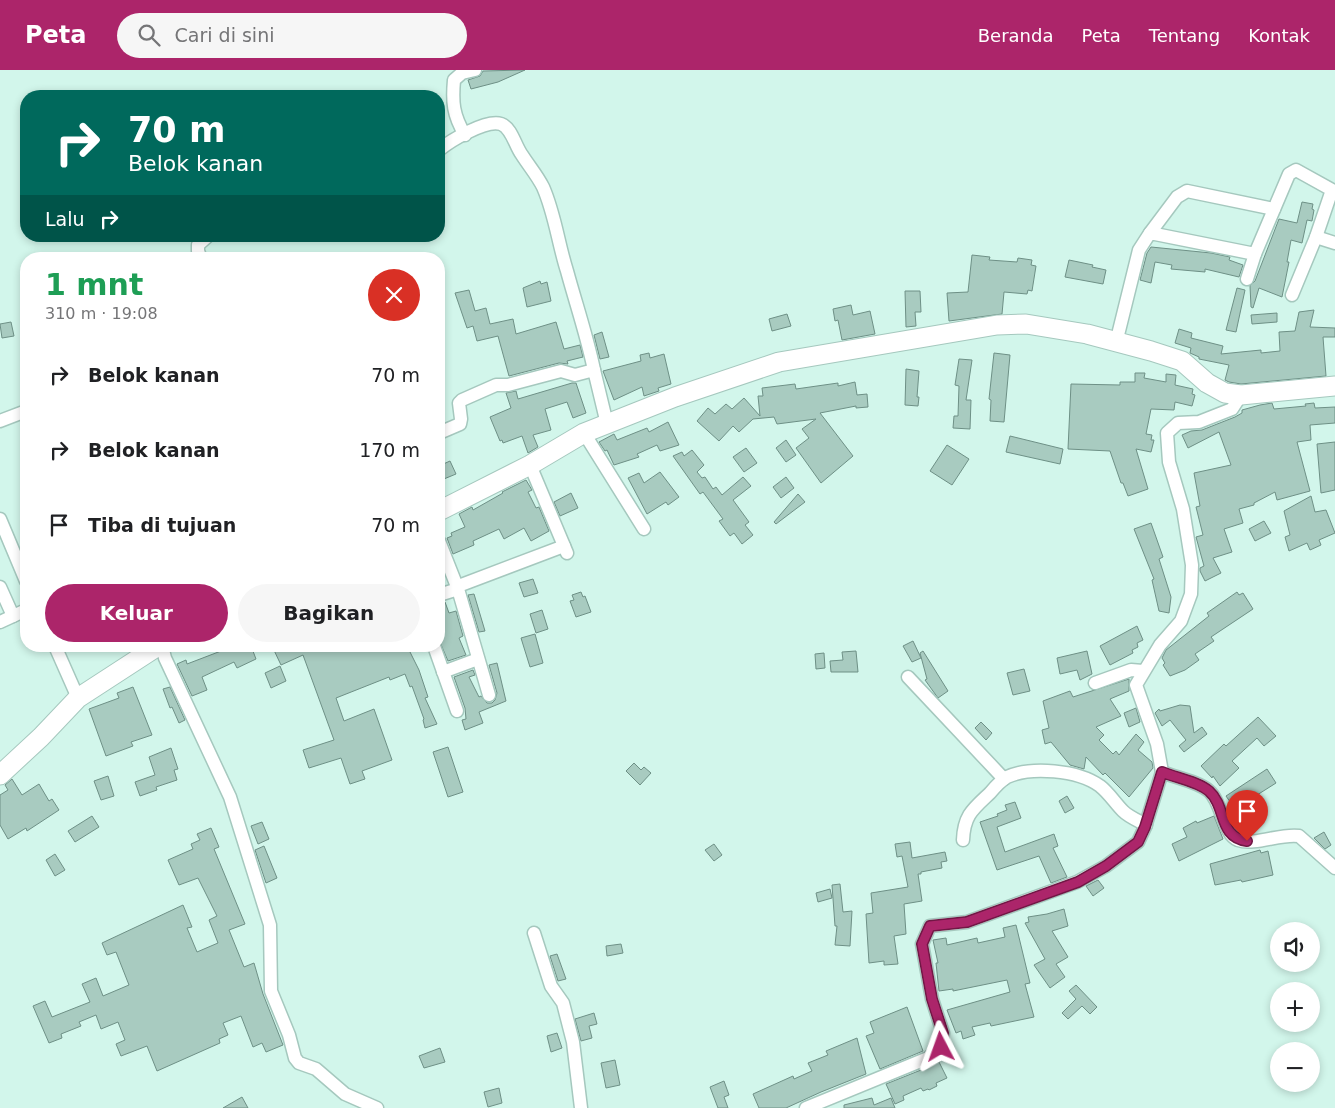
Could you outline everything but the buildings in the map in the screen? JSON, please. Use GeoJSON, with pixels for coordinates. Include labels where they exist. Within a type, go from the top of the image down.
{"type":"FeatureCollection","features":[{"type":"Feature","properties":{"kind":"main road"},"geometry":{"type":"LineString","coordinates":[[445,508],[530,465],[584,433],[675,397],[779,362],[997,325],[1026,324],[1087,334],[1182,362],[1207,384],[1225,393],[1241,395],[1335,386]]}},
{"type":"Feature","properties":{"kind":"main road"},"geometry":{"type":"LineString","coordinates":[[0,775],[41,737],[78,698],[151,652]]}},
{"type":"Feature","properties":{"kind":"street"},"geometry":{"type":"LineString","coordinates":[[464,134],[452,104],[454,80],[462,74],[475,70]]}},
{"type":"Feature","properties":{"kind":"street"},"geometry":{"type":"LineString","coordinates":[[445,146],[478,128],[492,123],[502,124],[509,131],[521,155],[543,186],[557,224],[566,268],[588,341],[607,424]]}},
{"type":"Feature","properties":{"kind":"street"},"geometry":{"type":"LineString","coordinates":[[1248,280],[1255,254],[1288,174],[1299,170],[1334,187],[1292,295]]}},
{"type":"Feature","properties":{"kind":"street"},"geometry":{"type":"LineString","coordinates":[[1116,343],[1139,250],[1177,196],[1187,191],[1274,209]]}},
{"type":"Feature","properties":{"kind":"street"},"geometry":{"type":"LineString","coordinates":[[1150,233],[1255,254]]}},
{"type":"Feature","properties":{"kind":"street"},"geometry":{"type":"LineString","coordinates":[[1316,237],[1335,242]]}},
{"type":"Feature","properties":{"kind":"street"},"geometry":{"type":"LineString","coordinates":[[445,430],[460,424],[459,404],[462,400],[496,385],[508,385],[561,371],[575,375],[594,370]]}},
{"type":"Feature","properties":{"kind":"street"},"geometry":{"type":"LineString","coordinates":[[806,1108],[928,1058],[941,1047],[943,1033],[932,999],[922,944],[930,926],[967,922],[1078,882],[1106,866],[1138,842],[1146,825],[1162,772],[1157,744],[1136,686],[1143,671],[1160,645],[1181,622],[1191,594],[1192,565],[1183,509],[1169,462],[1167,433],[1178,423],[1199,422],[1232,409],[1241,395]]}},
{"type":"Feature","properties":{"kind":"street"},"geometry":{"type":"LineString","coordinates":[[0,421],[20,413]]}},
{"type":"Feature","properties":{"kind":"street"},"geometry":{"type":"LineString","coordinates":[[584,433],[644,530]]}},
{"type":"Feature","properties":{"kind":"street"},"geometry":{"type":"LineString","coordinates":[[445,594],[458,589],[461,585],[566,550],[530,465]]}},
{"type":"Feature","properties":{"kind":"street"},"geometry":{"type":"LineString","coordinates":[[0,519],[20,567]]}},
{"type":"Feature","properties":{"kind":"street"},"geometry":{"type":"LineString","coordinates":[[445,555],[458,589],[489,695]]}},
{"type":"Feature","properties":{"kind":"street"},"geometry":{"type":"LineString","coordinates":[[0,586],[13,616]]}},
{"type":"Feature","properties":{"kind":"street"},"geometry":{"type":"LineString","coordinates":[[0,622],[20,613]]}},
{"type":"Feature","properties":{"kind":"street"},"geometry":{"type":"LineString","coordinates":[[58,652],[78,698]]}},
{"type":"Feature","properties":{"kind":"street"},"geometry":{"type":"LineString","coordinates":[[162,652],[230,797],[270,924],[271,991],[289,1035],[294,1056],[299,1063],[316,1069],[345,1094],[377,1108]]}},
{"type":"Feature","properties":{"kind":"street"},"geometry":{"type":"LineString","coordinates":[[436,652],[457,711]]}},
{"type":"Feature","properties":{"kind":"street"},"geometry":{"type":"LineString","coordinates":[[443,672],[478,659]]}},
{"type":"Feature","properties":{"kind":"street"},"geometry":{"type":"LineString","coordinates":[[1095,683],[1131,670],[1143,671]]}},
{"type":"Feature","properties":{"kind":"street"},"geometry":{"type":"LineString","coordinates":[[908,677],[1004,780]]}},
{"type":"Feature","properties":{"kind":"street"},"geometry":{"type":"LineString","coordinates":[[963,840],[964,826],[968,816],[1004,780],[1015,774],[1038,772],[1066,773],[1081,776],[1098,785],[1123,812],[1146,825]]}},
{"type":"Feature","properties":{"kind":"street"},"geometry":{"type":"LineString","coordinates":[[1162,772],[1202,787],[1209,792],[1214,797],[1230,834],[1237,840],[1247,841],[1299,836],[1335,868]]}},
{"type":"Feature","properties":{"kind":"street"},"geometry":{"type":"LineString","coordinates":[[534,933],[550,983],[561,1000],[569,1024],[581,1108]]}},
{"type":"Feature","properties":{"kind":"route"},"geometry":{"type":"LineString","coordinates":[[941,1047],[943,1033],[932,999],[922,944],[930,926],[967,922],[1078,882],[1106,866],[1138,842],[1145,827],[1162,772],[1202,787],[1209,792],[1214,797],[1230,834],[1237,840],[1247,841]]}}]}
